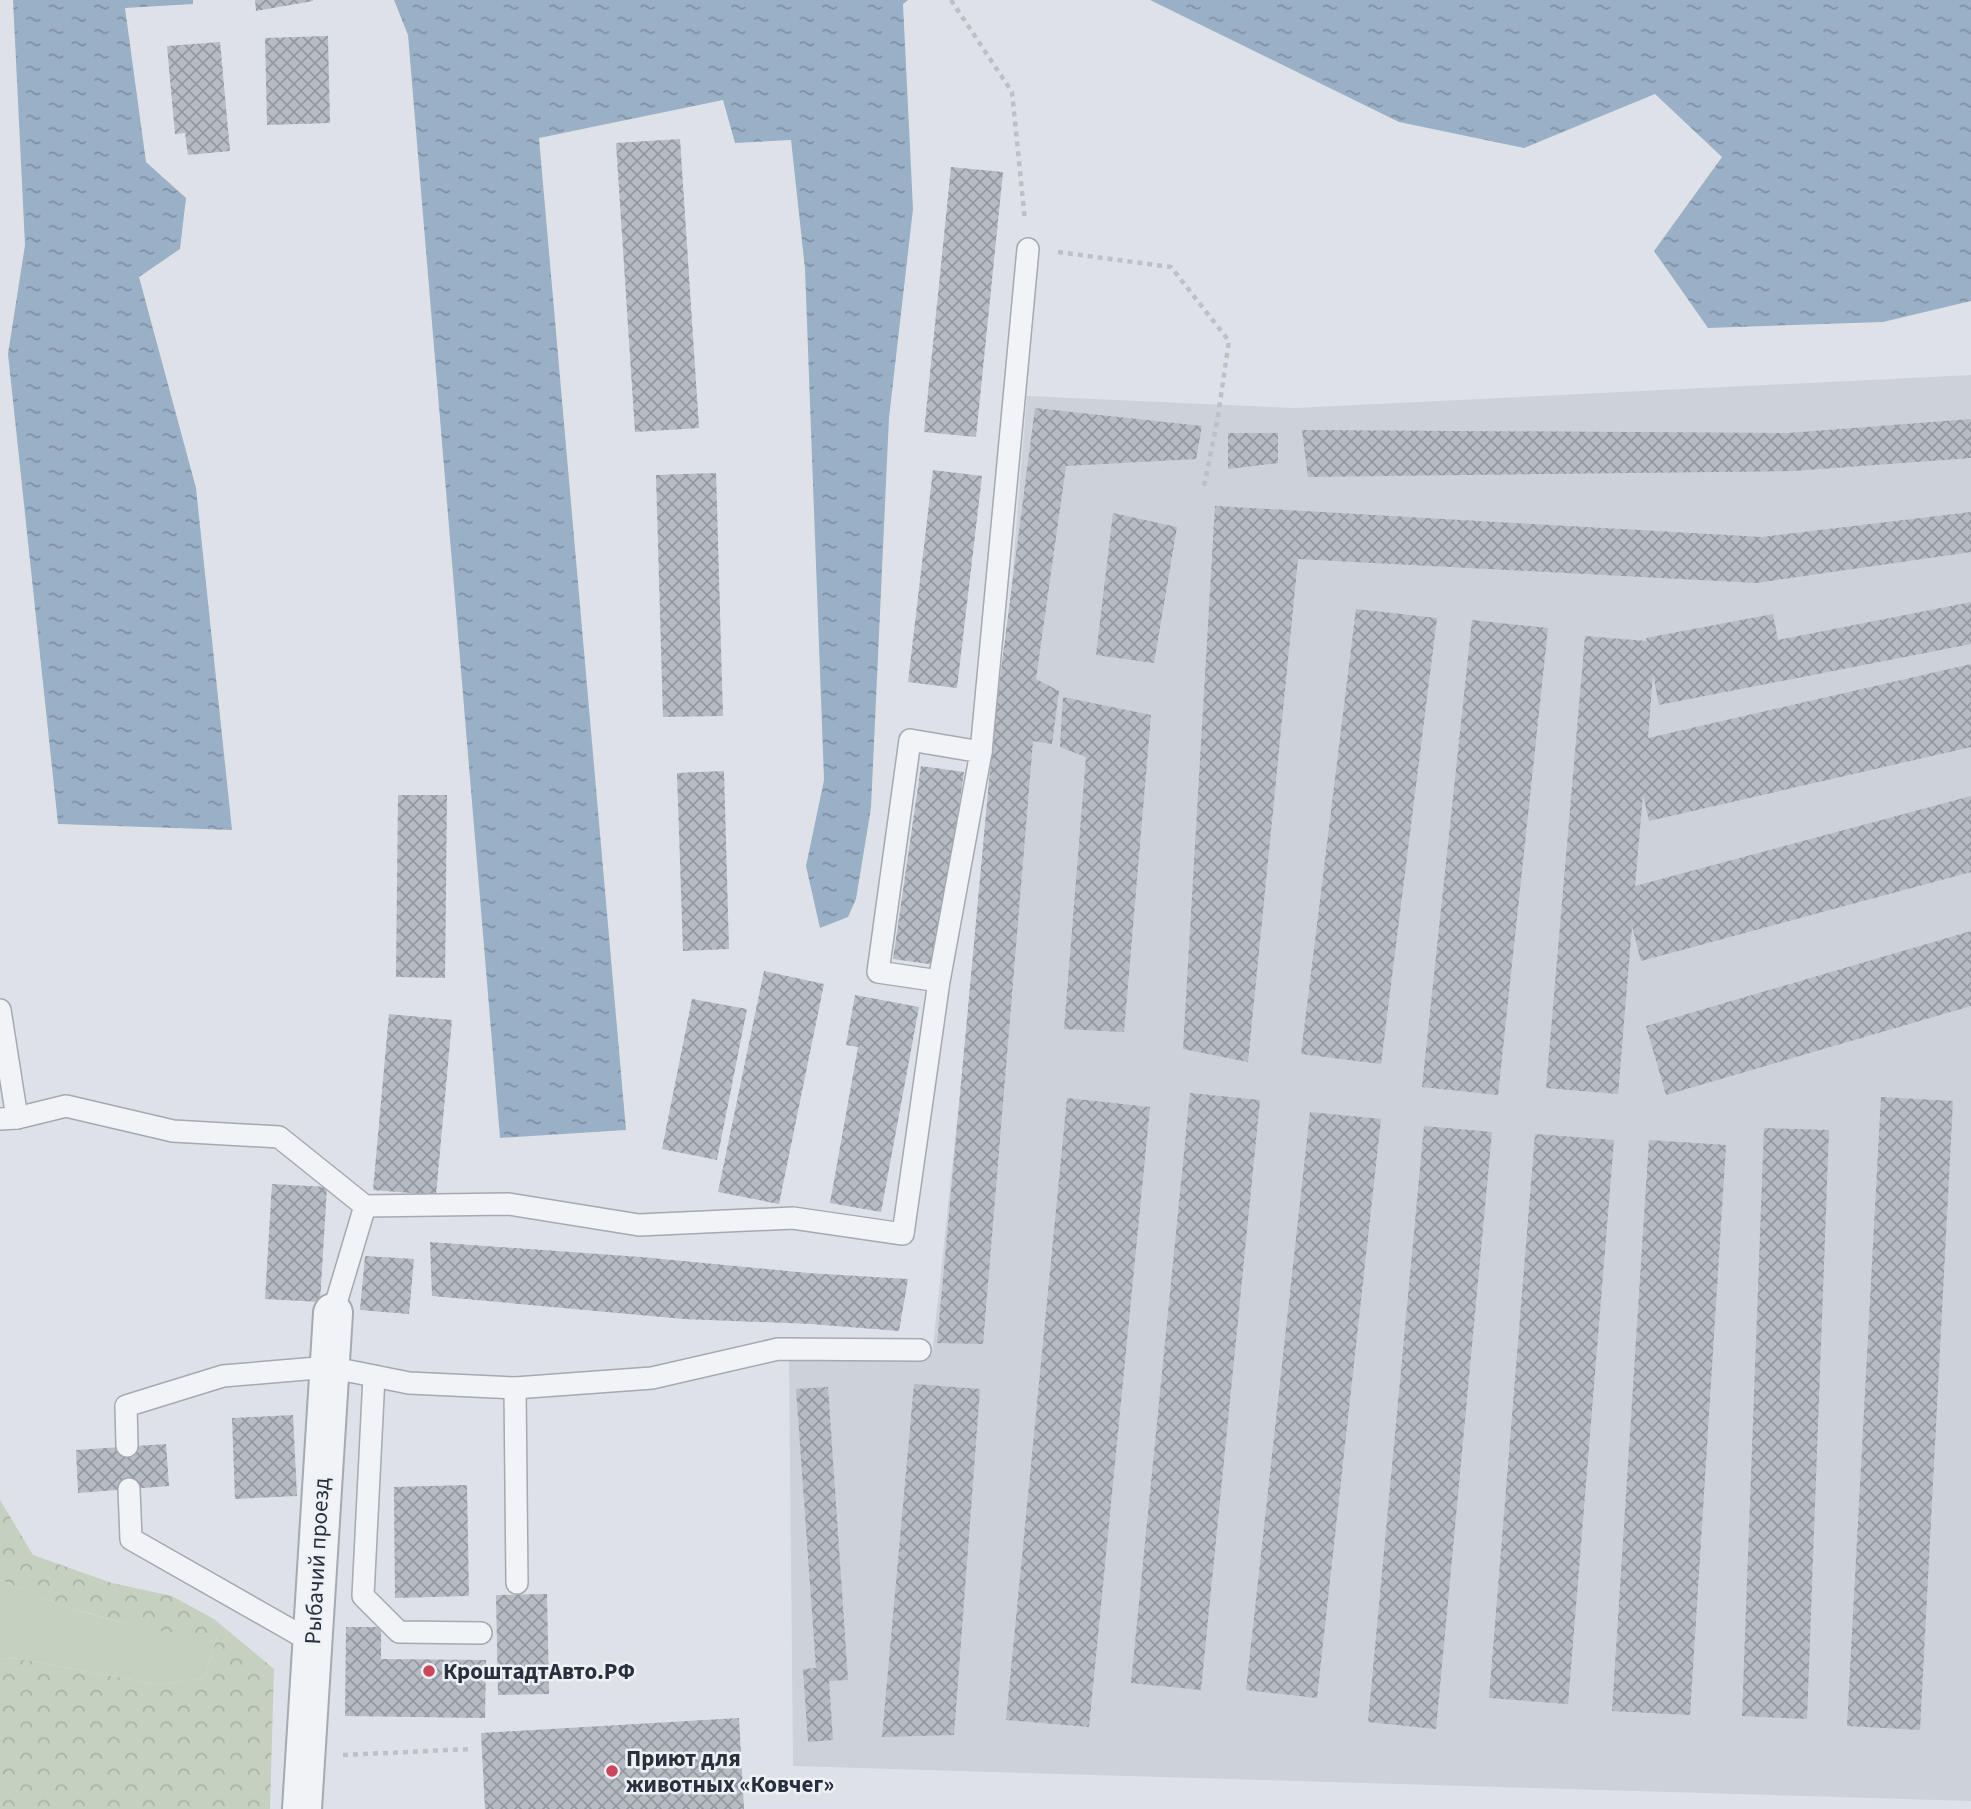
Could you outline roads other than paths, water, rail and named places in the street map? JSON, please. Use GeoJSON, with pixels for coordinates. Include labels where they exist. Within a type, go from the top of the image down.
{"type":"FeatureCollection","features":[{"type":"Feature","properties":{"kind":"street","name":"Рыбачий проезд"},"geometry":{"type":"LineString","coordinates":[[302,1809],[333,1313]]}},
{"type":"Feature","properties":{"kind":"lane"},"geometry":{"type":"LineString","coordinates":[[0,1010],[8,1119],[66,1106],[173,1131],[279,1137],[365,1206],[509,1204],[639,1225],[793,1218],[903,1234],[939,981],[981,752],[1028,248]]}},
{"type":"Feature","properties":{"kind":"lane"},"geometry":{"type":"LineString","coordinates":[[939,981],[878,972],[910,740],[981,752]]}},
{"type":"Feature","properties":{"kind":"lane"},"geometry":{"type":"LineString","coordinates":[[333,1313],[365,1206]]}},
{"type":"Feature","properties":{"kind":"lane"},"geometry":{"type":"LineString","coordinates":[[127,1446],[126,1406],[223,1376],[328,1367],[410,1383],[515,1388],[652,1378],[778,1349],[920,1350]]}},
{"type":"Feature","properties":{"kind":"lane"},"geometry":{"type":"LineString","coordinates":[[374,1376],[363,1596],[399,1632],[481,1633]]}},
{"type":"Feature","properties":{"kind":"lane"},"geometry":{"type":"LineString","coordinates":[[515,1388],[517,1583]]}},
{"type":"Feature","properties":{"kind":"lane"},"geometry":{"type":"LineString","coordinates":[[129,1489],[131,1539],[312,1642]]}},
{"type":"Feature","properties":{"kind":"water"},"geometry":{"type":"Polygon","coordinates":[[[13,0],[193,0],[193,4],[125,8],[146,162],[186,198],[180,249],[139,277],[196,488],[232,830],[58,824],[8,354],[25,245],[13,0]]]}},
{"type":"Feature","properties":{"kind":"water"},"geometry":{"type":"Polygon","coordinates":[[[394,0],[908,0],[903,4],[913,209],[889,418],[871,808],[856,899],[848,917],[820,928],[806,866],[824,780],[805,269],[791,140],[735,143],[723,100],[539,138],[626,1130],[500,1138],[408,35],[394,0]]]}},
{"type":"Feature","properties":{"kind":"water"},"geometry":{"type":"Polygon","coordinates":[[[1150,0],[1971,0],[1971,301],[1883,322],[1708,328],[1654,251],[1722,157],[1655,94],[1524,148],[1399,122],[1150,0]]]}},
{"type":"Feature","properties":{"kind":"place","name":"КроштадтАвто.РФ"},"geometry":{"type":"Point","coordinates":[429,1671]}},
{"type":"Feature","properties":{"kind":"place","name":"Приют для животных «Ковчег»"},"geometry":{"type":"Point","coordinates":[612,1771]}}]}
